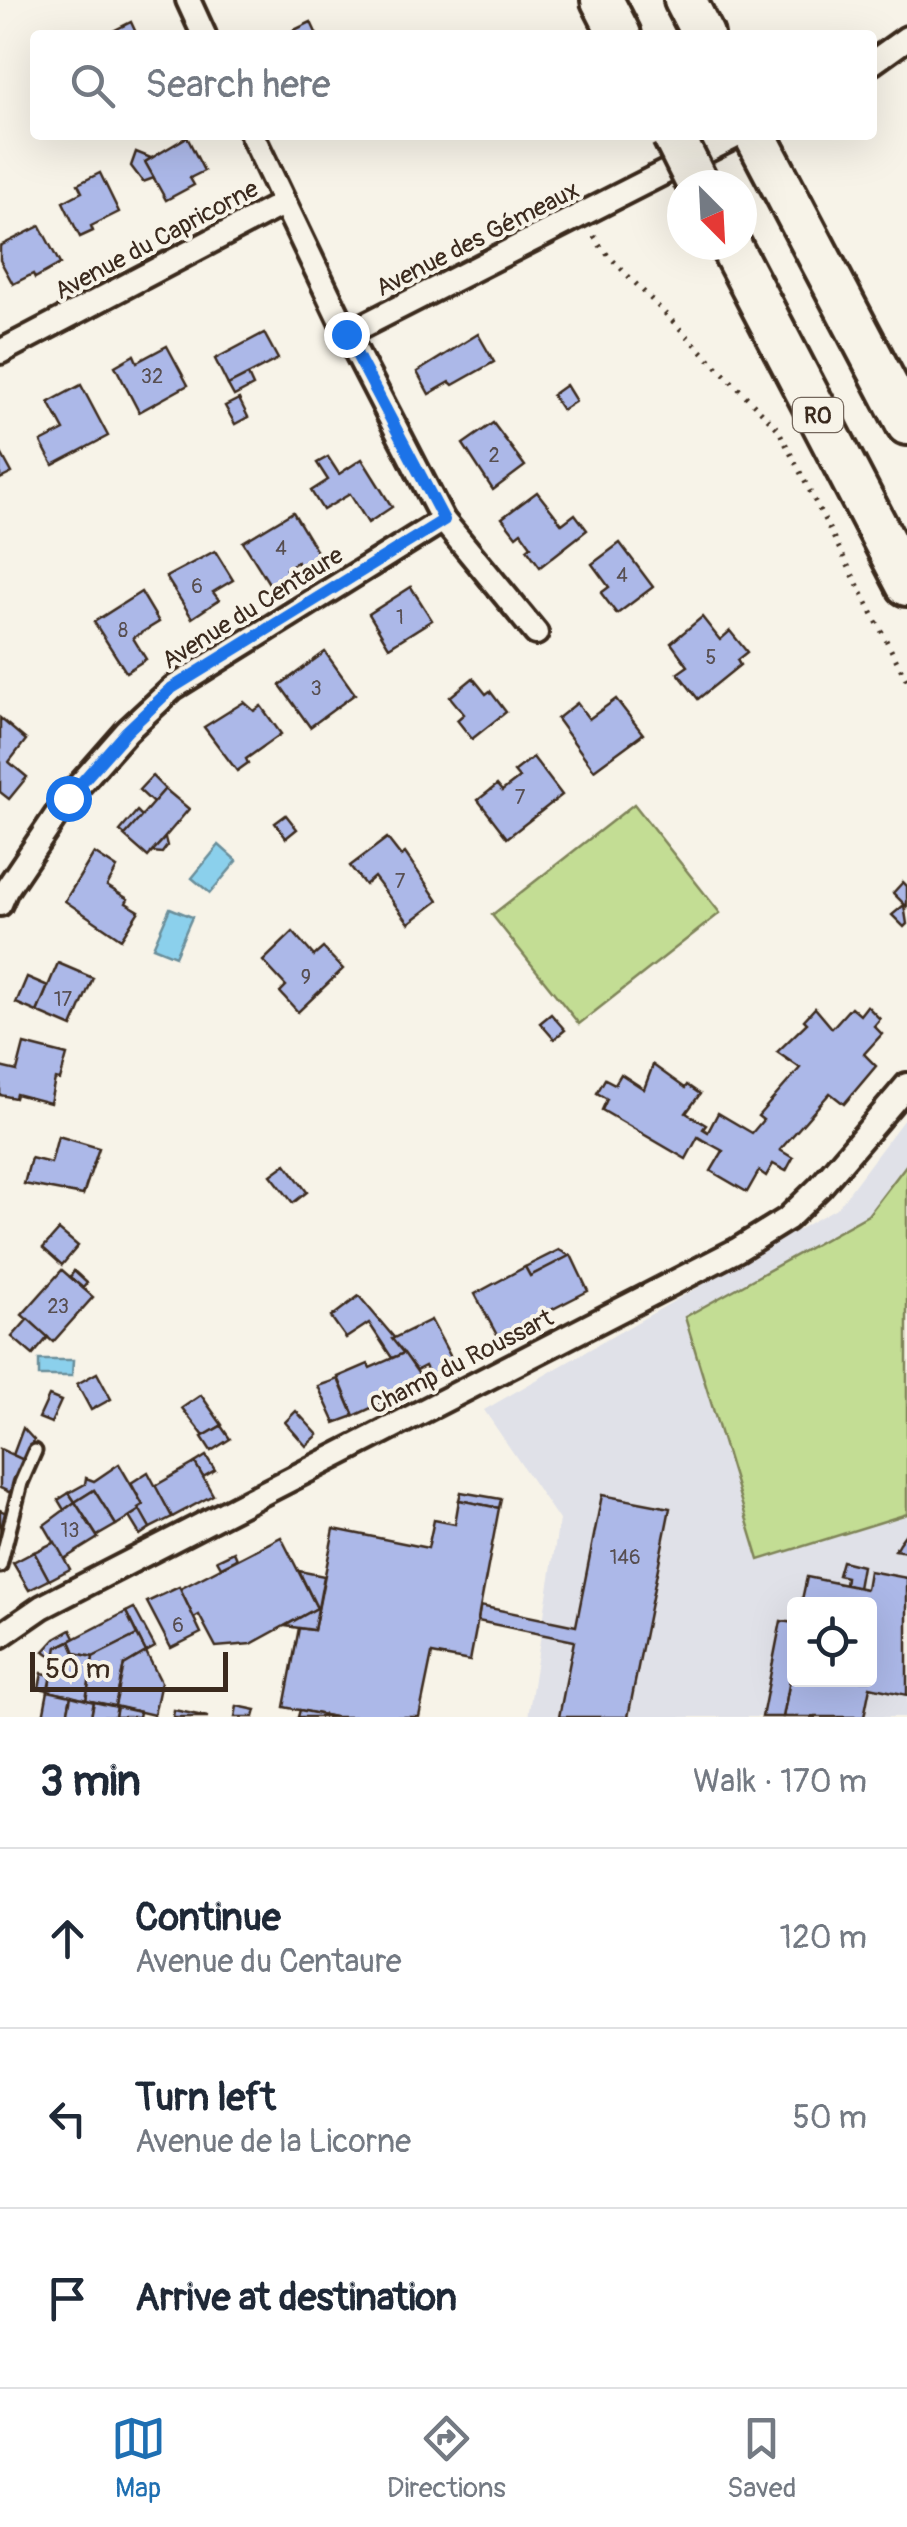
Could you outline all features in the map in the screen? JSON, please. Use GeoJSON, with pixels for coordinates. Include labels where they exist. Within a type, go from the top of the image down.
{"type":"FeatureCollection","features":[{"type":"Feature","properties":{"kind":"highway"},"geometry":{"type":"LineString","coordinates":[[602,0],[617,30]]}},
{"type":"Feature","properties":{"kind":"highway"},"geometry":{"type":"LineString","coordinates":[[685,0],[700,30]]}},
{"type":"Feature","properties":{"kind":"highway"},"geometry":{"type":"LineString","coordinates":[[675,140],[690,170]]}},
{"type":"Feature","properties":{"kind":"highway"},"geometry":{"type":"LineString","coordinates":[[763,150],[907,424]]}},
{"type":"Feature","properties":{"kind":"highway","name":"R0"},"geometry":{"type":"LineString","coordinates":[[738,260],[907,585]]}},
{"type":"Feature","properties":{"kind":"street"},"geometry":{"type":"LineString","coordinates":[[188,0],[202,30]]}},
{"type":"Feature","properties":{"kind":"street"},"geometry":{"type":"LineString","coordinates":[[877,59],[907,38]]}},
{"type":"Feature","properties":{"kind":"street"},"geometry":{"type":"LineString","coordinates":[[254,140],[346,334],[444,520],[536,633]]}},
{"type":"Feature","properties":{"kind":"street","name":"Avenue des Gémeaux"},"geometry":{"type":"LineString","coordinates":[[346,334],[728,140]]}},
{"type":"Feature","properties":{"kind":"street","name":"Avenue du Capricorne"},"geometry":{"type":"LineString","coordinates":[[0,352],[284,204]]}},
{"type":"Feature","properties":{"kind":"street","name":"Avenue du Centaure"},"geometry":{"type":"LineString","coordinates":[[0,904],[68,798],[127,731],[172,688],[444,520]]}},
{"type":"Feature","properties":{"kind":"street","name":"Champ du Roussart"},"geometry":{"type":"LineString","coordinates":[[0,1636],[42,1607],[737,1250],[787,1220],[907,1085]]}},
{"type":"Feature","properties":{"kind":"lane"},"geometry":{"type":"LineString","coordinates":[[0,1566],[21,1483],[35,1450]]}},
{"type":"Feature","properties":{"kind":"path"},"geometry":{"type":"LineString","coordinates":[[582,216],[603,250],[778,429],[907,680]]}},
{"type":"Feature","properties":{"kind":"shaded area"},"geometry":{"type":"Polygon","coordinates":[[[907,1115],[907,1717],[528,1717],[559,1520],[484,1410],[838,1207],[907,1115]]]}},
{"type":"Feature","properties":{"kind":"green space"},"geometry":{"type":"Polygon","coordinates":[[[634,804],[720,913],[579,1024],[492,915],[634,804]]]}},
{"type":"Feature","properties":{"kind":"green space"},"geometry":{"type":"Polygon","coordinates":[[[907,1164],[907,1514],[759,1560],[685,1317],[868,1215],[907,1164]]]}},
{"type":"Feature","properties":{"kind":"water"},"geometry":{"type":"Polygon","coordinates":[[[219,845],[237,861],[210,893],[192,878],[219,845]]]}},
{"type":"Feature","properties":{"kind":"water"},"geometry":{"type":"Polygon","coordinates":[[[170,908],[192,917],[175,956],[153,947],[170,908]]]}},
{"type":"Feature","properties":{"kind":"water"},"geometry":{"type":"Polygon","coordinates":[[[39,1360],[73,1360],[72,1376],[39,1376],[39,1360]]]}},
{"type":"Feature","properties":{"kind":"building"},"geometry":{"type":"Polygon","coordinates":[[[131,22],[135,30],[115,30],[131,22]]]}},
{"type":"Feature","properties":{"kind":"building"},"geometry":{"type":"Polygon","coordinates":[[[311,22],[315,30],[294,30],[311,22]]]}},
{"type":"Feature","properties":{"kind":"building"},"geometry":{"type":"Polygon","coordinates":[[[188,140],[204,171],[190,178],[194,185],[166,200],[145,162],[188,140]]]}},
{"type":"Feature","properties":{"kind":"building"},"geometry":{"type":"Polygon","coordinates":[[[136,152],[151,158],[145,162],[154,178],[143,182],[131,166],[136,152]]]}},
{"type":"Feature","properties":{"kind":"building"},"geometry":{"type":"Polygon","coordinates":[[[100,173],[119,212],[91,226],[93,231],[80,237],[63,202],[82,192],[78,184],[100,173]]]}},
{"type":"Feature","properties":{"kind":"building"},"geometry":{"type":"Polygon","coordinates":[[[40,226],[60,264],[35,278],[33,274],[13,284],[0,260],[0,246],[40,226]]]}},
{"type":"Feature","properties":{"kind":"building"},"geometry":{"type":"Polygon","coordinates":[[[264,333],[278,359],[228,385],[215,359],[264,333]]]}},
{"type":"Feature","properties":{"kind":"building"},"geometry":{"type":"Polygon","coordinates":[[[478,334],[494,362],[429,394],[417,372],[478,334]]]}},
{"type":"Feature","properties":{"kind":"building"},"geometry":{"type":"Polygon","coordinates":[[[167,346],[188,385],[139,412],[115,366],[134,355],[137,362],[167,346]]]}},
{"type":"Feature","properties":{"kind":"building"},"geometry":{"type":"Polygon","coordinates":[[[248,375],[253,386],[234,396],[228,385],[248,375]]]}},
{"type":"Feature","properties":{"kind":"building"},"geometry":{"type":"Polygon","coordinates":[[[81,385],[108,436],[53,465],[41,442],[64,430],[49,402],[81,385]]]}},
{"type":"Feature","properties":{"kind":"building"},"geometry":{"type":"Polygon","coordinates":[[[566,385],[576,401],[562,410],[552,395],[566,385]]]}},
{"type":"Feature","properties":{"kind":"building"},"geometry":{"type":"Polygon","coordinates":[[[239,399],[248,417],[235,424],[225,406],[239,399]]]}},
{"type":"Feature","properties":{"kind":"building"},"geometry":{"type":"Polygon","coordinates":[[[493,423],[525,466],[493,490],[463,444],[493,423]]]}},
{"type":"Feature","properties":{"kind":"building"},"geometry":{"type":"Polygon","coordinates":[[[0,451],[12,473],[0,479],[0,451]]]}},
{"type":"Feature","properties":{"kind":"building"},"geometry":{"type":"Polygon","coordinates":[[[328,457],[339,474],[362,459],[392,507],[368,523],[350,494],[323,510],[311,491],[328,480],[317,463],[328,457]]]}},
{"type":"Feature","properties":{"kind":"building"},"geometry":{"type":"Polygon","coordinates":[[[537,492],[562,524],[575,514],[587,530],[540,567],[521,532],[516,536],[502,518],[537,492]]]}},
{"type":"Feature","properties":{"kind":"building"},"geometry":{"type":"Polygon","coordinates":[[[293,512],[319,555],[300,567],[297,562],[286,569],[289,573],[270,585],[243,542],[293,512]]]}},
{"type":"Feature","properties":{"kind":"building"},"geometry":{"type":"Polygon","coordinates":[[[620,543],[653,587],[617,614],[601,593],[609,587],[592,564],[620,543]]]}},
{"type":"Feature","properties":{"kind":"building"},"geometry":{"type":"Polygon","coordinates":[[[215,551],[233,580],[213,592],[219,600],[192,618],[166,577],[215,551]]]}},
{"type":"Feature","properties":{"kind":"building"},"geometry":{"type":"Polygon","coordinates":[[[411,587],[432,620],[389,647],[369,614],[411,587]]]}},
{"type":"Feature","properties":{"kind":"building"},"geometry":{"type":"Polygon","coordinates":[[[141,592],[159,622],[133,638],[146,659],[126,672],[94,622],[141,592]]]}},
{"type":"Feature","properties":{"kind":"building"},"geometry":{"type":"Polygon","coordinates":[[[702,617],[720,640],[730,631],[747,652],[737,660],[740,665],[698,699],[678,673],[688,666],[671,643],[702,617]]]}},
{"type":"Feature","properties":{"kind":"building"},"geometry":{"type":"Polygon","coordinates":[[[325,652],[355,694],[310,727],[280,685],[325,652]]]}},
{"type":"Feature","properties":{"kind":"building"},"geometry":{"type":"Polygon","coordinates":[[[473,678],[486,694],[490,691],[506,712],[472,739],[457,720],[464,714],[450,697],[473,678]]]}},
{"type":"Feature","properties":{"kind":"building"},"geometry":{"type":"Polygon","coordinates":[[[616,699],[643,734],[594,770],[557,719],[577,703],[589,719],[616,699]]]}},
{"type":"Feature","properties":{"kind":"building"},"geometry":{"type":"Polygon","coordinates":[[[244,702],[254,711],[261,706],[281,734],[246,759],[248,763],[237,771],[204,727],[244,702]]]}},
{"type":"Feature","properties":{"kind":"building"},"geometry":{"type":"Polygon","coordinates":[[[0,718],[26,740],[9,762],[27,777],[9,799],[0,792],[0,718]]]}},
{"type":"Feature","properties":{"kind":"building"},"geometry":{"type":"Polygon","coordinates":[[[533,757],[562,795],[507,838],[478,800],[497,785],[502,791],[519,778],[514,772],[533,757]]]}},
{"type":"Feature","properties":{"kind":"building"},"geometry":{"type":"Polygon","coordinates":[[[152,776],[165,789],[153,803],[139,790],[152,776]]]}},
{"type":"Feature","properties":{"kind":"building"},"geometry":{"type":"Polygon","coordinates":[[[165,789],[189,809],[148,857],[124,836],[165,789]]]}},
{"type":"Feature","properties":{"kind":"building"},"geometry":{"type":"Polygon","coordinates":[[[137,811],[142,816],[125,835],[120,831],[137,811]]]}},
{"type":"Feature","properties":{"kind":"building"},"geometry":{"type":"Polygon","coordinates":[[[286,815],[297,829],[286,838],[275,823],[286,815]]]}},
{"type":"Feature","properties":{"kind":"building"},"geometry":{"type":"Polygon","coordinates":[[[165,838],[167,846],[162,853],[152,852],[165,838]]]}},
{"type":"Feature","properties":{"kind":"building"},"geometry":{"type":"Polygon","coordinates":[[[387,838],[401,856],[405,853],[438,901],[409,923],[374,877],[365,885],[350,866],[387,838]]]}},
{"type":"Feature","properties":{"kind":"building"},"geometry":{"type":"Polygon","coordinates":[[[94,853],[117,868],[107,886],[139,911],[121,939],[65,901],[94,853]]]}},
{"type":"Feature","properties":{"kind":"building"},"geometry":{"type":"Polygon","coordinates":[[[903,882],[907,886],[907,907],[893,893],[903,882]]]}},
{"type":"Feature","properties":{"kind":"building"},"geometry":{"type":"Polygon","coordinates":[[[904,905],[907,924],[904,927],[892,915],[904,905]]]}},
{"type":"Feature","properties":{"kind":"building"},"geometry":{"type":"Polygon","coordinates":[[[293,932],[314,956],[323,948],[343,969],[298,1012],[280,992],[286,986],[263,961],[293,932]]]}},
{"type":"Feature","properties":{"kind":"building"},"geometry":{"type":"Polygon","coordinates":[[[58,963],[93,978],[72,1027],[37,1012],[58,963]]]}},
{"type":"Feature","properties":{"kind":"building"},"geometry":{"type":"Polygon","coordinates":[[[27,977],[48,986],[37,1012],[16,1003],[27,977]]]}},
{"type":"Feature","properties":{"kind":"building"},"geometry":{"type":"Polygon","coordinates":[[[867,1006],[880,1019],[874,1026],[882,1034],[864,1054],[876,1066],[844,1104],[830,1093],[780,1150],[793,1158],[786,1171],[773,1164],[766,1176],[759,1171],[747,1192],[711,1171],[723,1151],[698,1137],[686,1159],[602,1110],[607,1099],[597,1093],[605,1079],[615,1084],[621,1074],[644,1089],[653,1065],[700,1094],[686,1113],[706,1125],[703,1129],[708,1132],[718,1113],[752,1133],[763,1120],[758,1116],[800,1068],[777,1052],[807,1023],[804,1020],[815,1008],[832,1028],[851,1007],[860,1015],[867,1006]]]}},
{"type":"Feature","properties":{"kind":"building"},"geometry":{"type":"Polygon","coordinates":[[[551,1014],[565,1030],[554,1039],[540,1023],[551,1014]]]}},
{"type":"Feature","properties":{"kind":"building"},"geometry":{"type":"Polygon","coordinates":[[[24,1044],[67,1055],[60,1080],[55,1079],[50,1103],[16,1094],[15,1098],[0,1095],[0,1067],[17,1071],[24,1044]]]}},
{"type":"Feature","properties":{"kind":"building"},"geometry":{"type":"Polygon","coordinates":[[[58,1136],[99,1148],[83,1195],[24,1184],[31,1158],[51,1163],[58,1136]]]}},
{"type":"Feature","properties":{"kind":"building"},"geometry":{"type":"Polygon","coordinates":[[[286,1164],[307,1192],[293,1203],[271,1175],[286,1164]]]}},
{"type":"Feature","properties":{"kind":"building"},"geometry":{"type":"Polygon","coordinates":[[[59,1230],[78,1246],[62,1265],[43,1248],[59,1230]]]}},
{"type":"Feature","properties":{"kind":"building"},"geometry":{"type":"Polygon","coordinates":[[[559,1250],[570,1256],[530,1276],[525,1267],[559,1250]]]}},
{"type":"Feature","properties":{"kind":"building"},"geometry":{"type":"Polygon","coordinates":[[[571,1255],[588,1291],[498,1337],[475,1294],[525,1267],[530,1276],[571,1255]]]}},
{"type":"Feature","properties":{"kind":"building"},"geometry":{"type":"Polygon","coordinates":[[[62,1270],[93,1297],[53,1342],[22,1315],[62,1270]]]}},
{"type":"Feature","properties":{"kind":"building"},"geometry":{"type":"Polygon","coordinates":[[[74,1271],[87,1283],[83,1288],[70,1277],[74,1271]]]}},
{"type":"Feature","properties":{"kind":"building"},"geometry":{"type":"Polygon","coordinates":[[[359,1296],[402,1347],[417,1370],[404,1353],[392,1358],[369,1323],[346,1338],[331,1317],[359,1296]]]}},
{"type":"Feature","properties":{"kind":"building"},"geometry":{"type":"Polygon","coordinates":[[[28,1319],[48,1337],[33,1355],[12,1337],[28,1319]]]}},
{"type":"Feature","properties":{"kind":"building"},"geometry":{"type":"Polygon","coordinates":[[[431,1320],[456,1367],[432,1379],[425,1366],[417,1370],[392,1339],[431,1320]]]}},
{"type":"Feature","properties":{"kind":"building"},"geometry":{"type":"Polygon","coordinates":[[[404,1353],[425,1383],[354,1416],[338,1377],[404,1353]]]}},
{"type":"Feature","properties":{"kind":"building"},"geometry":{"type":"Polygon","coordinates":[[[97,1373],[111,1399],[91,1410],[77,1384],[97,1373]]]}},
{"type":"Feature","properties":{"kind":"building"},"geometry":{"type":"Polygon","coordinates":[[[338,1379],[354,1416],[335,1423],[318,1386],[338,1379]]]}},
{"type":"Feature","properties":{"kind":"building"},"geometry":{"type":"Polygon","coordinates":[[[201,1395],[222,1425],[204,1436],[182,1408],[201,1395]]]}},
{"type":"Feature","properties":{"kind":"building"},"geometry":{"type":"Polygon","coordinates":[[[49,1396],[61,1401],[51,1423],[39,1418],[49,1396]]]}},
{"type":"Feature","properties":{"kind":"building"},"geometry":{"type":"Polygon","coordinates":[[[296,1411],[318,1435],[306,1446],[285,1422],[296,1411]]]}},
{"type":"Feature","properties":{"kind":"building"},"geometry":{"type":"Polygon","coordinates":[[[221,1426],[230,1439],[211,1451],[202,1437],[221,1426]]]}},
{"type":"Feature","properties":{"kind":"building"},"geometry":{"type":"Polygon","coordinates":[[[23,1428],[34,1440],[25,1461],[13,1455],[23,1428]]]}},
{"type":"Feature","properties":{"kind":"building"},"geometry":{"type":"Polygon","coordinates":[[[0,1449],[26,1461],[11,1493],[0,1488],[0,1449]]]}},
{"type":"Feature","properties":{"kind":"building"},"geometry":{"type":"Polygon","coordinates":[[[206,1456],[215,1470],[203,1477],[195,1463],[206,1456]]]}},
{"type":"Feature","properties":{"kind":"building"},"geometry":{"type":"Polygon","coordinates":[[[195,1463],[213,1495],[172,1517],[155,1486],[195,1463]]]}},
{"type":"Feature","properties":{"kind":"building"},"geometry":{"type":"Polygon","coordinates":[[[119,1464],[143,1505],[116,1525],[94,1490],[75,1502],[69,1493],[85,1484],[86,1478],[94,1481],[119,1464]]]}},
{"type":"Feature","properties":{"kind":"building"},"geometry":{"type":"Polygon","coordinates":[[[148,1472],[172,1517],[150,1528],[138,1508],[143,1505],[131,1483],[148,1472]]]}},
{"type":"Feature","properties":{"kind":"building"},"geometry":{"type":"Polygon","coordinates":[[[94,1490],[116,1525],[97,1536],[75,1502],[94,1490]]]}},
{"type":"Feature","properties":{"kind":"building"},"geometry":{"type":"Polygon","coordinates":[[[461,1492],[501,1499],[499,1508],[459,1500],[461,1492]]]}},
{"type":"Feature","properties":{"kind":"building"},"geometry":{"type":"Polygon","coordinates":[[[69,1493],[75,1502],[64,1510],[58,1500],[69,1493]]]}},
{"type":"Feature","properties":{"kind":"building"},"geometry":{"type":"Polygon","coordinates":[[[602,1495],[670,1508],[628,1717],[559,1717],[574,1641],[478,1621],[480,1606],[576,1626],[602,1495]]]}},
{"type":"Feature","properties":{"kind":"building"},"geometry":{"type":"Polygon","coordinates":[[[459,1500],[499,1508],[470,1661],[432,1654],[419,1717],[334,1717],[284,1707],[299,1628],[314,1630],[334,1529],[428,1548],[434,1520],[455,1524],[459,1500]]]}},
{"type":"Feature","properties":{"kind":"building"},"geometry":{"type":"Polygon","coordinates":[[[75,1502],[98,1538],[64,1559],[44,1525],[75,1502]]]}},
{"type":"Feature","properties":{"kind":"building"},"geometry":{"type":"Polygon","coordinates":[[[0,1510],[8,1514],[0,1539],[0,1510]]]}},
{"type":"Feature","properties":{"kind":"building"},"geometry":{"type":"Polygon","coordinates":[[[140,1510],[150,1528],[140,1535],[129,1517],[140,1510]]]}},
{"type":"Feature","properties":{"kind":"building"},"geometry":{"type":"Polygon","coordinates":[[[907,1532],[907,1552],[895,1550],[899,1543],[907,1532]]]}},
{"type":"Feature","properties":{"kind":"building"},"geometry":{"type":"Polygon","coordinates":[[[281,1537],[317,1608],[251,1644],[216,1647],[199,1615],[194,1618],[180,1589],[281,1537]]]}},
{"type":"Feature","properties":{"kind":"building"},"geometry":{"type":"Polygon","coordinates":[[[55,1542],[70,1569],[49,1580],[34,1552],[55,1542]]]}},
{"type":"Feature","properties":{"kind":"building"},"geometry":{"type":"Polygon","coordinates":[[[34,1552],[49,1580],[29,1590],[13,1563],[34,1552]]]}},
{"type":"Feature","properties":{"kind":"building"},"geometry":{"type":"Polygon","coordinates":[[[234,1552],[237,1559],[221,1567],[217,1560],[234,1552]]]}},
{"type":"Feature","properties":{"kind":"building"},"geometry":{"type":"Polygon","coordinates":[[[842,1561],[862,1566],[858,1588],[845,1585],[846,1577],[838,1575],[842,1561]]]}},
{"type":"Feature","properties":{"kind":"building"},"geometry":{"type":"Polygon","coordinates":[[[299,1571],[324,1576],[314,1630],[285,1626],[317,1608],[299,1571]]]}},
{"type":"Feature","properties":{"kind":"building"},"geometry":{"type":"Polygon","coordinates":[[[869,1571],[907,1578],[907,1695],[870,1687],[877,1687],[877,1597],[803,1597],[807,1577],[866,1589],[869,1571]]]}},
{"type":"Feature","properties":{"kind":"building"},"geometry":{"type":"Polygon","coordinates":[[[179,1587],[201,1633],[171,1648],[147,1602],[179,1587]]]}},
{"type":"Feature","properties":{"kind":"building"},"geometry":{"type":"Polygon","coordinates":[[[134,1608],[155,1647],[146,1652],[126,1612],[134,1608]]]}},
{"type":"Feature","properties":{"kind":"building"},"geometry":{"type":"Polygon","coordinates":[[[126,1612],[137,1635],[93,1657],[75,1653],[70,1641],[126,1612]]]}},
{"type":"Feature","properties":{"kind":"building"},"geometry":{"type":"Polygon","coordinates":[[[781,1621],[787,1622],[789,1687],[783,1717],[762,1717],[781,1621]]]}},
{"type":"Feature","properties":{"kind":"building"},"geometry":{"type":"Polygon","coordinates":[[[71,1630],[75,1638],[57,1647],[55,1659],[44,1651],[55,1639],[71,1630]]]}},
{"type":"Feature","properties":{"kind":"building"},"geometry":{"type":"Polygon","coordinates":[[[137,1635],[146,1652],[124,1665],[115,1706],[86,1700],[93,1657],[137,1635]]]}},
{"type":"Feature","properties":{"kind":"building"},"geometry":{"type":"Polygon","coordinates":[[[70,1641],[75,1653],[93,1657],[86,1700],[48,1691],[57,1647],[70,1641]]]}},
{"type":"Feature","properties":{"kind":"building"},"geometry":{"type":"Polygon","coordinates":[[[146,1652],[161,1682],[154,1715],[115,1706],[124,1665],[146,1652]]]}},
{"type":"Feature","properties":{"kind":"building"},"geometry":{"type":"Polygon","coordinates":[[[42,1673],[51,1675],[48,1690],[39,1688],[42,1673]]]}},
{"type":"Feature","properties":{"kind":"building"},"geometry":{"type":"Polygon","coordinates":[[[789,1687],[870,1687],[864,1717],[783,1717],[789,1687]]]}},
{"type":"Feature","properties":{"kind":"building"},"geometry":{"type":"Polygon","coordinates":[[[48,1691],[71,1696],[67,1717],[43,1717],[48,1691]]]}},
{"type":"Feature","properties":{"kind":"building"},"geometry":{"type":"Polygon","coordinates":[[[71,1696],[94,1702],[91,1717],[67,1717],[71,1696]]]}},
{"type":"Feature","properties":{"kind":"building"},"geometry":{"type":"Polygon","coordinates":[[[94,1702],[117,1707],[115,1717],[91,1717],[94,1702]]]}},
{"type":"Feature","properties":{"kind":"building"},"geometry":{"type":"Polygon","coordinates":[[[237,1706],[256,1710],[254,1717],[235,1717],[237,1706]]]}},
{"type":"Feature","properties":{"kind":"building"},"geometry":{"type":"Polygon","coordinates":[[[117,1707],[140,1712],[139,1717],[115,1717],[117,1707]]]}},
{"type":"Feature","properties":{"kind":"building"},"geometry":{"type":"Polygon","coordinates":[[[174,1710],[208,1717],[173,1717],[174,1710]]]}},
{"type":"Feature","properties":{"kind":"building"},"geometry":{"type":"Polygon","coordinates":[[[300,1710],[334,1717],[298,1717],[300,1710]]]}},
{"type":"Feature","properties":{"kind":"route"},"geometry":{"type":"LineString","coordinates":[[68,798],[127,731],[172,688],[444,520],[346,334]]}}]}
